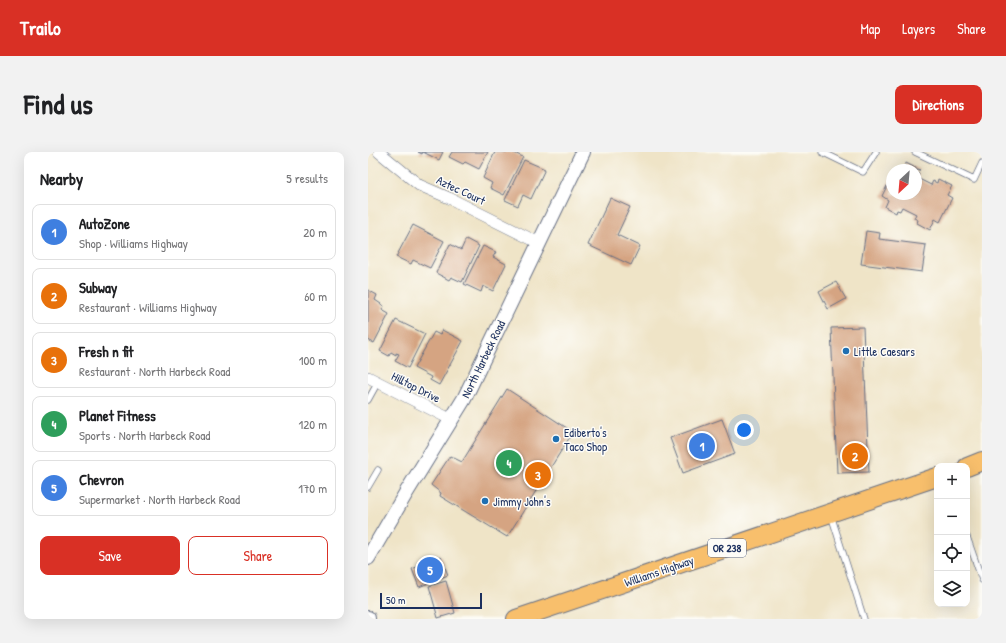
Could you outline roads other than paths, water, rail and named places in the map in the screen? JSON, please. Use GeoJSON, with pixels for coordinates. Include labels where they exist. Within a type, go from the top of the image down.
{"type":"FeatureCollection","features":[{"type":"Feature","properties":{"kind":"main road"},"geometry":{"type":"LineString","coordinates":[[970,465],[982,462]]}},
{"type":"Feature","properties":{"kind":"main road","name":"Williams Highway"},"geometry":{"type":"LineString","coordinates":[[516,619],[934,478]]}},
{"type":"Feature","properties":{"kind":"street","name":"Aztec Court"},"geometry":{"type":"LineString","coordinates":[[379,152],[419,185],[449,198],[538,243]]}},
{"type":"Feature","properties":{"kind":"street","name":"North Harbeck Road"},"geometry":{"type":"LineString","coordinates":[[368,558],[464,399],[583,152]]}},
{"type":"Feature","properties":{"kind":"street","name":"Hilltop Drive"},"geometry":{"type":"LineString","coordinates":[[373,379],[452,420]]}},
{"type":"Feature","properties":{"kind":"lane"},"geometry":{"type":"LineString","coordinates":[[822,152],[863,172],[876,152]]}},
{"type":"Feature","properties":{"kind":"lane"},"geometry":{"type":"LineString","coordinates":[[915,152],[974,180],[982,163]]}},
{"type":"Feature","properties":{"kind":"lane"},"geometry":{"type":"LineString","coordinates":[[368,400],[373,379]]}},
{"type":"Feature","properties":{"kind":"lane"},"geometry":{"type":"LineString","coordinates":[[368,478],[378,470],[368,487]]}},
{"type":"Feature","properties":{"kind":"lane"},"geometry":{"type":"LineString","coordinates":[[831,512],[864,619]]}},
{"type":"Feature","properties":{"kind":"lane"},"geometry":{"type":"LineString","coordinates":[[970,546],[982,580]]}},
{"type":"Feature","properties":{"kind":"place","name":"Little Caesars"},"geometry":{"type":"Point","coordinates":[846,351]}},
{"type":"Feature","properties":{"kind":"place","name":"Ediberto's Taco Shop"},"geometry":{"type":"Point","coordinates":[556,439]}},
{"type":"Feature","properties":{"kind":"place","name":"AutoZone"},"geometry":{"type":"Point","coordinates":[702,446]}},
{"type":"Feature","properties":{"kind":"place","name":"Subway"},"geometry":{"type":"Point","coordinates":[855,456]}},
{"type":"Feature","properties":{"kind":"place","name":"Planet Fitness"},"geometry":{"type":"Point","coordinates":[509,463]}},
{"type":"Feature","properties":{"kind":"place","name":"Fresh n fit"},"geometry":{"type":"Point","coordinates":[538,475]}},
{"type":"Feature","properties":{"kind":"place","name":"Jimmy John's"},"geometry":{"type":"Point","coordinates":[485,501]}},
{"type":"Feature","properties":{"kind":"place","name":"Chevron"},"geometry":{"type":"Point","coordinates":[430,570]}}]}
